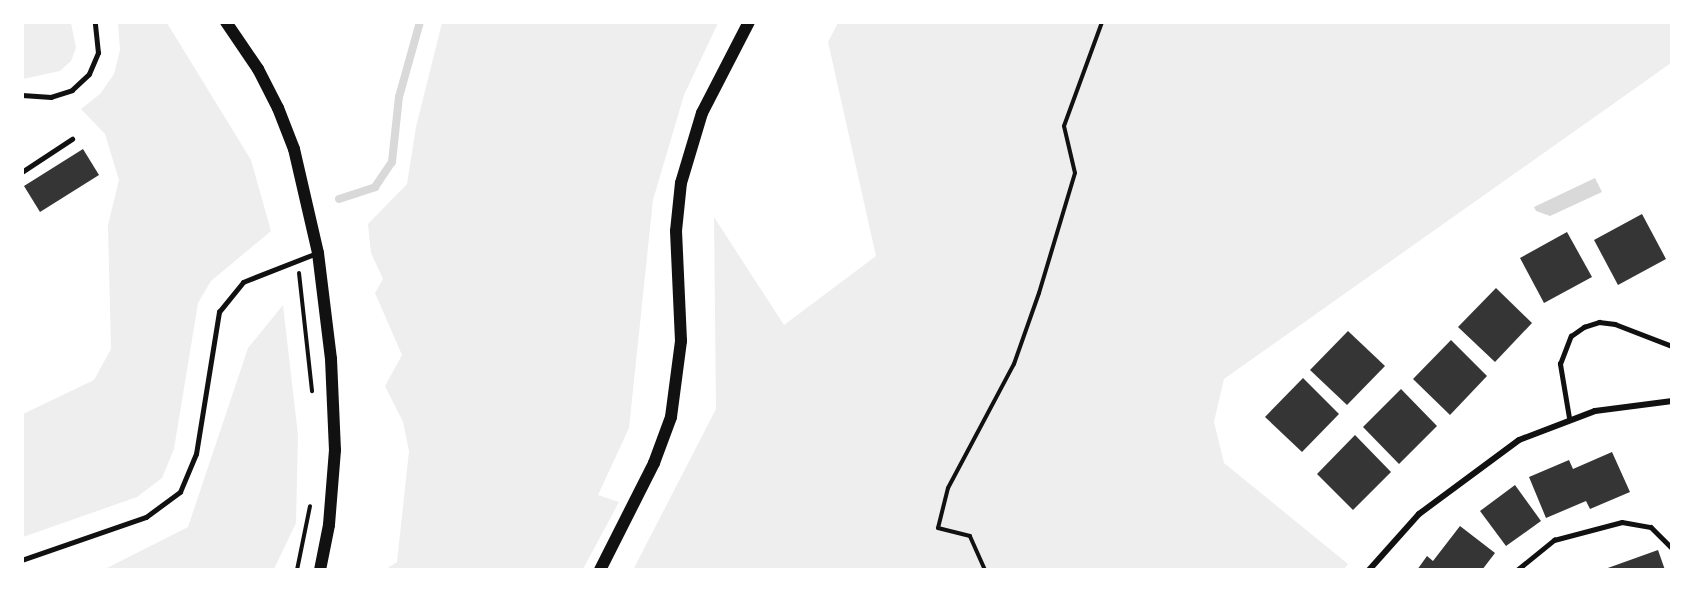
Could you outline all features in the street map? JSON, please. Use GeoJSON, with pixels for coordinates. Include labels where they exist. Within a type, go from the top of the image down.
{"type":"FeatureCollection","features":[{"type":"Feature","properties":{"kind":"main road"},"geometry":{"type":"LineString","coordinates":[[226,22],[258,69],[278,108],[294,149],[318,253],[331,359],[334,450],[329,525],[320,570]]}},
{"type":"Feature","properties":{"kind":"main road"},"geometry":{"type":"LineString","coordinates":[[600,570],[654,463],[671,417],[681,341],[676,231],[681,183],[702,113],[749,22]]}},
{"type":"Feature","properties":{"kind":"street"},"geometry":{"type":"LineString","coordinates":[[1369,570],[1419,514],[1448,490],[1519,440],[1569,418],[1671,401]]}},
{"type":"Feature","properties":{"kind":"lane"},"geometry":{"type":"LineString","coordinates":[[22,95],[51,98],[72,90],[89,74],[98,53],[95,22]]}},
{"type":"Feature","properties":{"kind":"lane"},"geometry":{"type":"LineString","coordinates":[[22,172],[72,139]]}},
{"type":"Feature","properties":{"kind":"lane"},"geometry":{"type":"LineString","coordinates":[[22,560],[146,517],[180,492],[196,454],[219,312],[243,282],[318,253]]}},
{"type":"Feature","properties":{"kind":"lane"},"geometry":{"type":"LineString","coordinates":[[1569,418],[1560,364],[1571,336],[1584,327],[1599,322],[1615,324],[1671,346]]}},
{"type":"Feature","properties":{"kind":"lane"},"geometry":{"type":"LineString","coordinates":[[1517,570],[1554,540],[1622,522],[1651,527],[1671,548]]}},
{"type":"Feature","properties":{"kind":"path"},"geometry":{"type":"LineString","coordinates":[[985,570],[970,536],[938,528],[948,488],[1014,364],[1039,293],[1075,173],[1064,126],[1102,22]]}},
{"type":"Feature","properties":{"kind":"path"},"geometry":{"type":"LineString","coordinates":[[297,260],[312,393]]}},
{"type":"Feature","properties":{"kind":"path"},"geometry":{"type":"LineString","coordinates":[[297,570],[312,494]]}},
{"type":"Feature","properties":{"kind":"shaded area"},"geometry":{"type":"Polygon","coordinates":[[[22,23],[71,23],[76,48],[71,61],[60,71],[23,79],[22,23]]]}},
{"type":"Feature","properties":{"kind":"shaded area"},"geometry":{"type":"Polygon","coordinates":[[[118,23],[167,23],[251,160],[271,231],[211,281],[198,303],[174,449],[162,478],[137,497],[23,537],[23,414],[94,380],[111,349],[108,225],[119,180],[105,134],[81,109],[100,94],[114,74],[120,50],[118,23]]]}},
{"type":"Feature","properties":{"kind":"shaded area"},"geometry":{"type":"Polygon","coordinates":[[[442,23],[718,23],[684,95],[653,200],[629,428],[598,495],[619,502],[583,569],[386,569],[397,562],[409,451],[403,422],[385,386],[402,355],[375,293],[383,279],[371,253],[368,224],[407,184],[416,127],[442,23]]]}},
{"type":"Feature","properties":{"kind":"shaded area"},"geometry":{"type":"Polygon","coordinates":[[[838,23],[1671,23],[1671,63],[1224,379],[1214,422],[1224,463],[1348,564],[1344,569],[633,570],[716,409],[714,217],[784,325],[876,256],[828,42],[838,23]]]}},
{"type":"Feature","properties":{"kind":"shaded area"},"geometry":{"type":"Polygon","coordinates":[[[1595,178],[1602,192],[1550,216],[1536,211],[1534,207],[1595,178]]]}},
{"type":"Feature","properties":{"kind":"shaded area"},"geometry":{"type":"Polygon","coordinates":[[[283,305],[298,435],[296,523],[274,569],[105,569],[188,527],[248,348],[283,305]]]}},
{"type":"Feature","properties":{"kind":"building"},"geometry":{"type":"Polygon","coordinates":[[[83,149],[99,175],[40,212],[24,186],[83,149]]]}},
{"type":"Feature","properties":{"kind":"building"},"geometry":{"type":"Polygon","coordinates":[[[1642,214],[1666,259],[1618,285],[1594,240],[1642,214]]]}},
{"type":"Feature","properties":{"kind":"building"},"geometry":{"type":"Polygon","coordinates":[[[1567,232],[1592,277],[1544,303],[1520,258],[1567,232]]]}},
{"type":"Feature","properties":{"kind":"building"},"geometry":{"type":"Polygon","coordinates":[[[1496,288],[1532,323],[1495,362],[1458,327],[1496,288]]]}},
{"type":"Feature","properties":{"kind":"building"},"geometry":{"type":"Polygon","coordinates":[[[1348,331],[1385,366],[1347,405],[1310,370],[1348,331]]]}},
{"type":"Feature","properties":{"kind":"building"},"geometry":{"type":"Polygon","coordinates":[[[1451,340],[1487,376],[1450,415],[1413,379],[1451,340]]]}},
{"type":"Feature","properties":{"kind":"building"},"geometry":{"type":"Polygon","coordinates":[[[1303,378],[1339,414],[1302,452],[1265,417],[1303,378]]]}},
{"type":"Feature","properties":{"kind":"building"},"geometry":{"type":"Polygon","coordinates":[[[1401,389],[1437,426],[1399,464],[1363,427],[1401,389]]]}},
{"type":"Feature","properties":{"kind":"building"},"geometry":{"type":"Polygon","coordinates":[[[1355,435],[1391,472],[1353,510],[1317,474],[1355,435]]]}},
{"type":"Feature","properties":{"kind":"building"},"geometry":{"type":"Polygon","coordinates":[[[1612,452],[1630,492],[1590,509],[1586,501],[1546,518],[1529,477],[1569,460],[1573,469],[1612,452]]]}},
{"type":"Feature","properties":{"kind":"building"},"geometry":{"type":"Polygon","coordinates":[[[1515,485],[1541,521],[1506,546],[1480,511],[1515,485]]]}},
{"type":"Feature","properties":{"kind":"building"},"geometry":{"type":"Polygon","coordinates":[[[1460,526],[1495,553],[1482,570],[1417,570],[1427,556],[1433,561],[1460,526]]]}},
{"type":"Feature","properties":{"kind":"building"},"geometry":{"type":"Polygon","coordinates":[[[1658,550],[1665,570],[1605,570],[1605,569],[1658,550]]]}},
{"type":"Feature","properties":{"kind":"waterway"},"geometry":{"type":"LineString","coordinates":[[339,199],[375,187],[392,162],[399,97],[420,22]]}}]}
